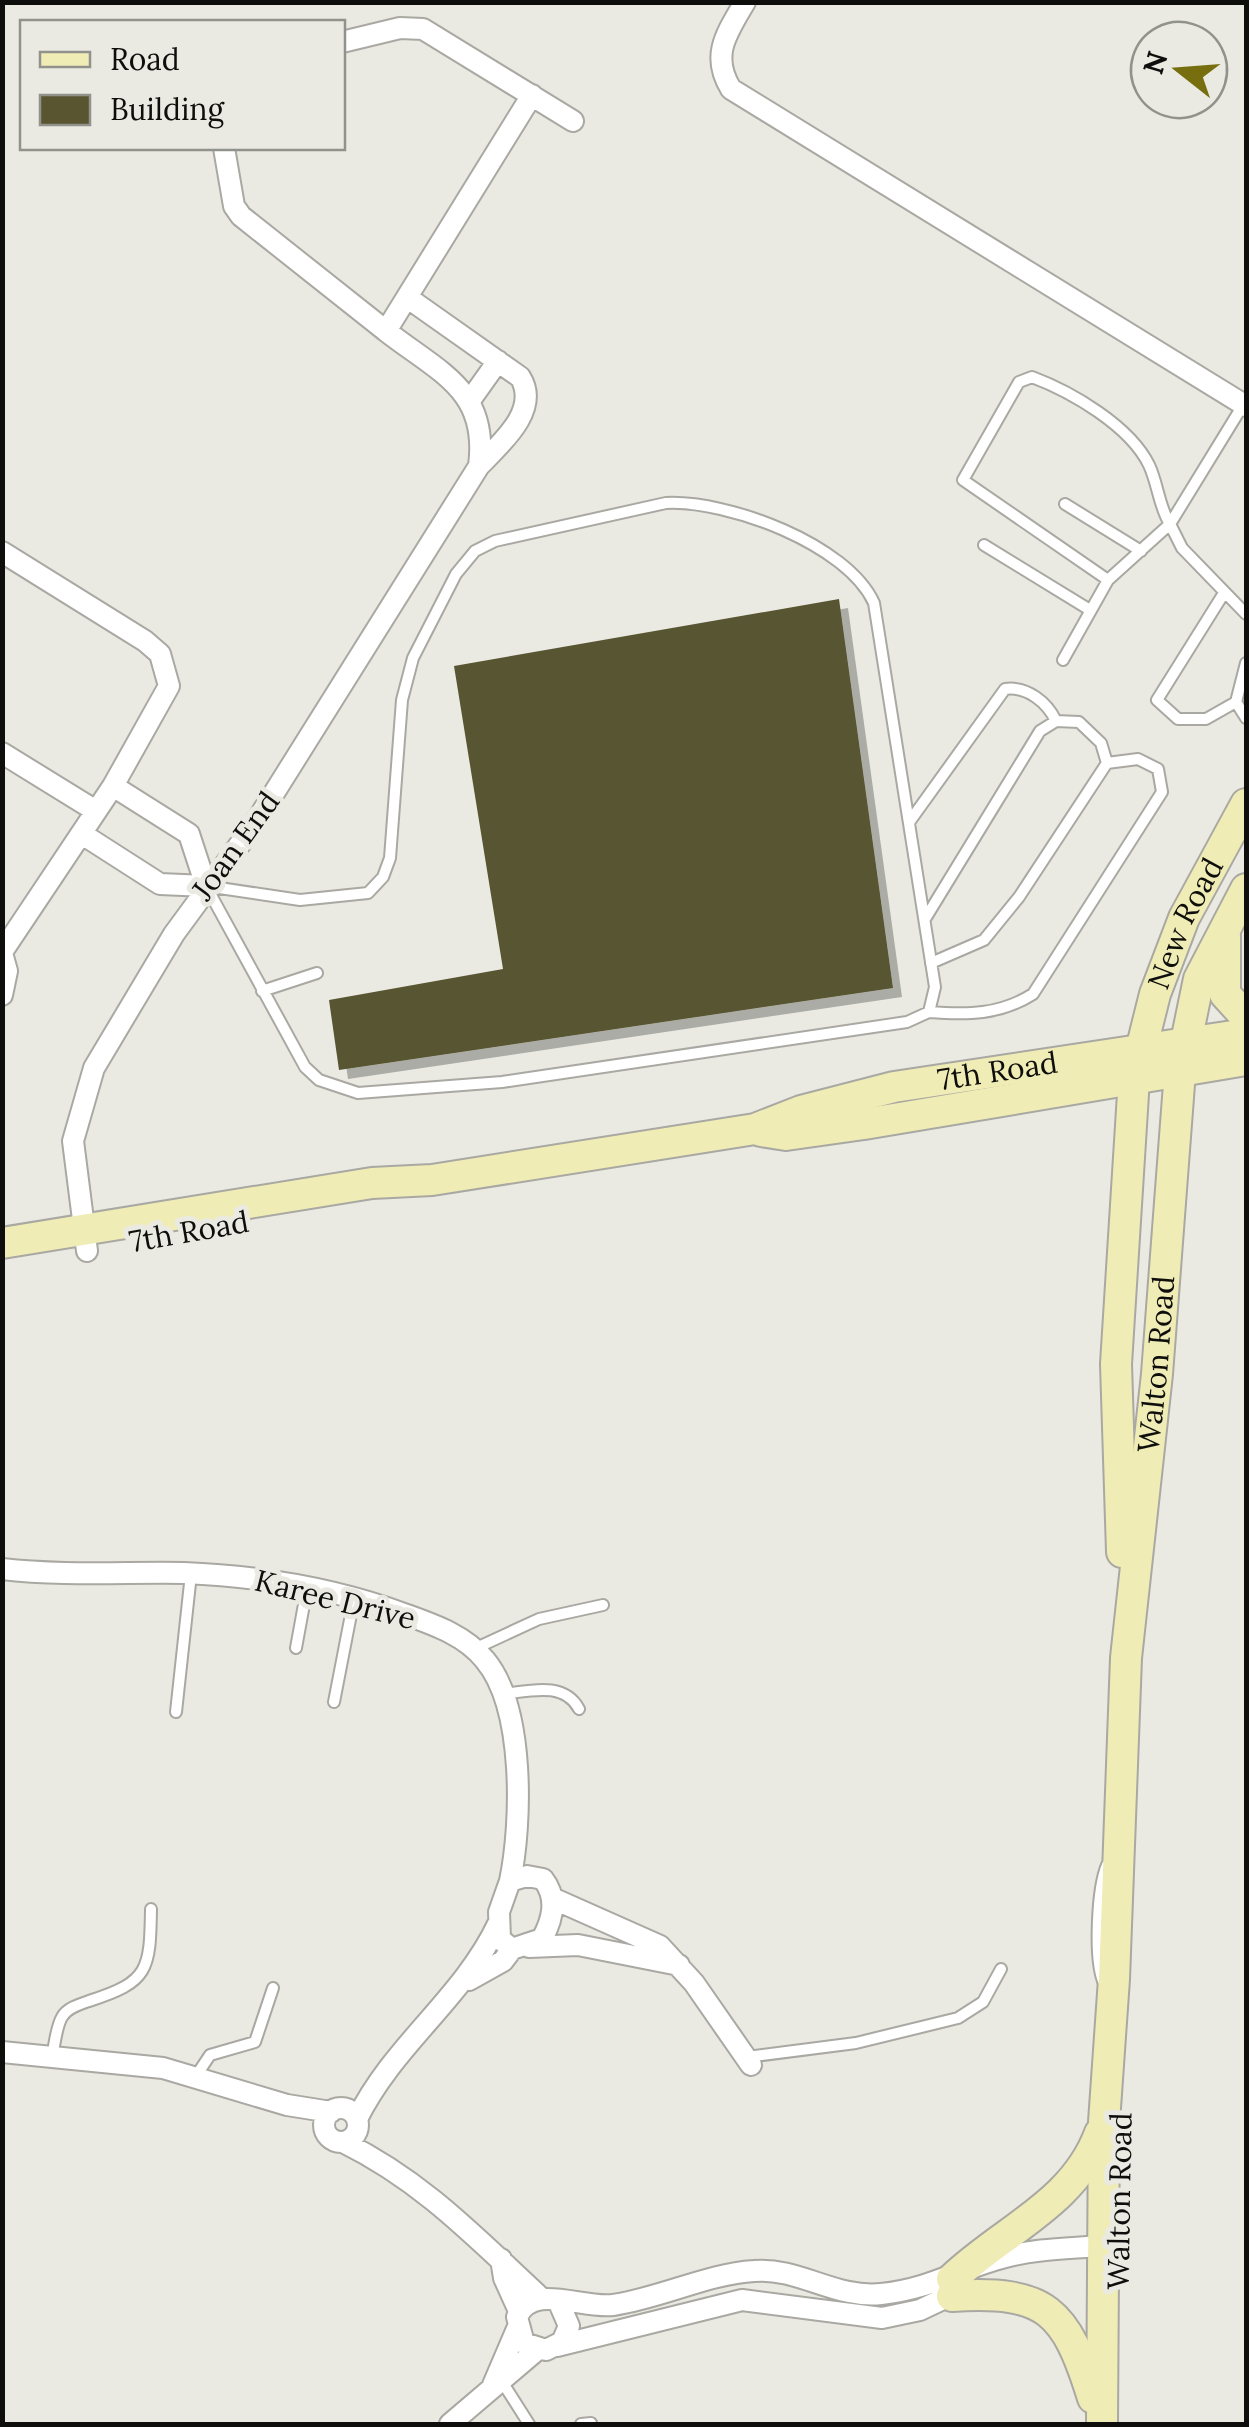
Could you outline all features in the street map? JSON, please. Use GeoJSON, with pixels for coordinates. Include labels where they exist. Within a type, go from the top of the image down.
{"type":"FeatureCollection","features":[{"type":"Feature","properties":{"kind":"main road","name":"New Road"},"geometry":{"type":"LineString","coordinates":[[1137,1064],[1155,994],[1184,918],[1246,804]]}},
{"type":"Feature","properties":{"kind":"main road","name":"New Road"},"geometry":{"type":"LineString","coordinates":[[1182,1057],[1199,980],[1225,923],[1246,889]]}},
{"type":"Feature","properties":{"kind":"main road"},"geometry":{"type":"LineString","coordinates":[[1225,923],[1225,994],[1246,1016]]}},
{"type":"Feature","properties":{"kind":"main road","name":"7th Road"},"geometry":{"type":"LineString","coordinates":[[2,1263],[85,1240],[372,1183],[432,1180],[755,1130],[786,1135],[846,1127],[1182,1057],[1246,1034]]}},
{"type":"Feature","properties":{"kind":"main road","name":"7th Road"},"geometry":{"type":"LineString","coordinates":[[1182,1057],[1246,1060]]}},
{"type":"Feature","properties":{"kind":"main road","name":"Walton Road"},"geometry":{"type":"LineString","coordinates":[[1102,2424],[1112,2249],[1118,1850],[1126,1658],[1158,1374],[1182,1057]]}},
{"type":"Feature","properties":{"kind":"main road","name":"Walton Road"},"geometry":{"type":"LineString","coordinates":[[1126,1658],[1116,1364],[1137,1064]]}},
{"type":"Feature","properties":{"kind":"main road","name":"7th Road"},"geometry":{"type":"LineString","coordinates":[[2,1243],[85,1240]]}},
{"type":"Feature","properties":{"kind":"main road","name":"Walton Road"},"geometry":{"type":"LineString","coordinates":[[1118,1987],[1104,2122],[1120,2424]]}},
{"type":"Feature","properties":{"kind":"main road"},"geometry":{"type":"LineString","coordinates":[[952,2288],[1065,2191],[1093,2152],[1104,2122]]}},
{"type":"Feature","properties":{"kind":"main road"},"geometry":{"type":"LineString","coordinates":[[952,2288],[994,2293],[1049,2312],[1073,2338],[1102,2424]]}},
{"type":"Feature","properties":{"kind":"street"},"geometry":{"type":"LineString","coordinates":[[745,2],[719,52],[723,76],[731,89],[1245,405]]}},
{"type":"Feature","properties":{"kind":"street"},"geometry":{"type":"LineString","coordinates":[[345,41],[400,28],[423,28],[573,121]]}},
{"type":"Feature","properties":{"kind":"street"},"geometry":{"type":"LineString","coordinates":[[386,331],[532,94]]}},
{"type":"Feature","properties":{"kind":"street"},"geometry":{"type":"LineString","coordinates":[[224,150],[234,206],[240,216],[471,399],[483,435],[479,466]]}},
{"type":"Feature","properties":{"kind":"street"},"geometry":{"type":"LineString","coordinates":[[408,298],[498,361],[471,399]]}},
{"type":"Feature","properties":{"kind":"street","name":"Joan End"},"geometry":{"type":"LineString","coordinates":[[85,1240],[73,1141],[84,1090],[108,1040],[206,886],[254,825],[479,466],[506,438],[527,400],[520,377],[498,361]]}},
{"type":"Feature","properties":{"kind":"street"},"geometry":{"type":"LineString","coordinates":[[2,552],[144,641],[160,654],[170,686],[113,786],[2,953],[7,971],[2,995]]}},
{"type":"Feature","properties":{"kind":"street"},"geometry":{"type":"LineString","coordinates":[[2,753],[96,811]]}},
{"type":"Feature","properties":{"kind":"street"},"geometry":{"type":"LineString","coordinates":[[82,834],[160,884],[206,886],[189,834],[113,786]]}},
{"type":"Feature","properties":{"kind":"street","name":"Karee Drive"},"geometry":{"type":"LineString","coordinates":[[2,1569],[191,1574],[308,1588],[431,1624],[474,1649],[498,1680],[516,1772],[520,1825],[534,1876]]}},
{"type":"Feature","properties":{"kind":"street","name":"Karee Drive"},"geometry":{"type":"LineString","coordinates":[[510,1881],[520,1825]]}},
{"type":"Feature","properties":{"kind":"street"},"geometry":{"type":"LineString","coordinates":[[342,2124],[428,2017],[463,1983],[547,1930],[552,1898],[547,1884],[534,1876],[510,1881],[498,1924],[463,1983]]}},
{"type":"Feature","properties":{"kind":"street"},"geometry":{"type":"LineString","coordinates":[[552,1898],[660,1946],[679,1965],[748,2061]]}},
{"type":"Feature","properties":{"kind":"street"},"geometry":{"type":"LineString","coordinates":[[599,1949],[606,1923]]}},
{"type":"Feature","properties":{"kind":"street"},"geometry":{"type":"LineString","coordinates":[[498,1924],[500,1939],[520,1948],[599,1949],[679,1965]]}},
{"type":"Feature","properties":{"kind":"street"},"geometry":{"type":"LineString","coordinates":[[2,2052],[123,2061],[196,2076],[342,2124],[371,2156],[468,2226],[550,2300],[569,2326],[450,2424]]}},
{"type":"Feature","properties":{"kind":"street"},"geometry":{"type":"LineString","coordinates":[[500,2257],[524,2342],[546,2348],[742,2300],[882,2318],[918,2299],[952,2288],[984,2263],[1031,2251],[1112,2249]]}},
{"type":"Feature","properties":{"kind":"street"},"geometry":{"type":"LineString","coordinates":[[497,2384],[518,2320],[550,2300],[602,2306],[644,2301],[755,2270],[782,2274],[838,2292],[918,2299]]}},
{"type":"Feature","properties":{"kind":"street"},"geometry":{"type":"LineString","coordinates":[[738,2274],[742,2300]]}},
{"type":"Feature","properties":{"kind":"lane"},"geometry":{"type":"LineString","coordinates":[[1108,580],[963,480],[1019,382],[1032,377],[1049,384],[1128,436],[1149,464],[1182,548],[1246,614]]}},
{"type":"Feature","properties":{"kind":"lane"},"geometry":{"type":"LineString","coordinates":[[1063,660],[1108,580],[1170,524],[1245,405]]}},
{"type":"Feature","properties":{"kind":"lane"},"geometry":{"type":"LineString","coordinates":[[206,886],[300,900],[368,893],[383,877],[390,858],[396,761],[412,658],[456,574],[475,551],[495,541],[666,503],[708,504],[816,545],[849,566],[867,587],[874,603],[935,987],[929,1012]]}},
{"type":"Feature","properties":{"kind":"lane"},"geometry":{"type":"LineString","coordinates":[[1065,504],[1141,551]]}},
{"type":"Feature","properties":{"kind":"lane"},"geometry":{"type":"LineString","coordinates":[[984,545],[1090,610]]}},
{"type":"Feature","properties":{"kind":"lane"},"geometry":{"type":"LineString","coordinates":[[1224,593],[1157,700],[1169,713],[1189,722],[1206,719],[1236,702],[1244,688],[1246,663]]}},
{"type":"Feature","properties":{"kind":"lane"},"geometry":{"type":"LineString","coordinates":[[910,821],[1005,689],[1018,687],[1032,695],[1050,709],[1056,722]]}},
{"type":"Feature","properties":{"kind":"lane"},"geometry":{"type":"LineString","coordinates":[[1236,702],[1246,718]]}},
{"type":"Feature","properties":{"kind":"lane"},"geometry":{"type":"LineString","coordinates":[[924,920],[1040,731],[1056,722],[1079,722],[1101,742],[1106,763],[1019,897],[984,940],[931,963]]}},
{"type":"Feature","properties":{"kind":"lane"},"geometry":{"type":"LineString","coordinates":[[206,886],[305,1067],[318,1080],[358,1093],[502,1082],[907,1022],[929,1012],[973,1015],[1016,1005],[1033,994],[1162,792],[1158,770],[1138,759],[1106,763]]}},
{"type":"Feature","properties":{"kind":"lane"},"geometry":{"type":"LineString","coordinates":[[262,991],[318,973]]}},
{"type":"Feature","properties":{"kind":"lane"},"geometry":{"type":"LineString","coordinates":[[176,1712],[191,1574]]}},
{"type":"Feature","properties":{"kind":"lane"},"geometry":{"type":"LineString","coordinates":[[296,1648],[308,1588]]}},
{"type":"Feature","properties":{"kind":"lane"},"geometry":{"type":"LineString","coordinates":[[334,1702],[354,1599]]}},
{"type":"Feature","properties":{"kind":"lane"},"geometry":{"type":"LineString","coordinates":[[474,1649],[538,1618],[603,1606]]}},
{"type":"Feature","properties":{"kind":"lane"},"geometry":{"type":"LineString","coordinates":[[502,1694],[556,1690],[574,1698],[580,1710]]}},
{"type":"Feature","properties":{"kind":"lane"},"geometry":{"type":"LineString","coordinates":[[1118,1850],[1130,1922]]}},
{"type":"Feature","properties":{"kind":"lane"},"geometry":{"type":"LineString","coordinates":[[52,2056],[61,2018],[69,2010],[124,1990],[140,1978],[151,1955],[152,1910]]}},
{"type":"Feature","properties":{"kind":"lane"},"geometry":{"type":"LineString","coordinates":[[748,2061],[856,2043],[958,2018],[983,2002],[1001,1969]]}},
{"type":"Feature","properties":{"kind":"lane"},"geometry":{"type":"LineString","coordinates":[[196,2076],[210,2055],[255,2042],[272,1988]]}},
{"type":"Feature","properties":{"kind":"lane"},"geometry":{"type":"LineString","coordinates":[[497,2384],[529,2424]]}},
{"type":"Feature","properties":{"kind":"building"},"geometry":{"type":"Polygon","coordinates":[[[839,599],[893,988],[339,1070],[329,1000],[503,969],[454,666],[839,599]]]}}]}
